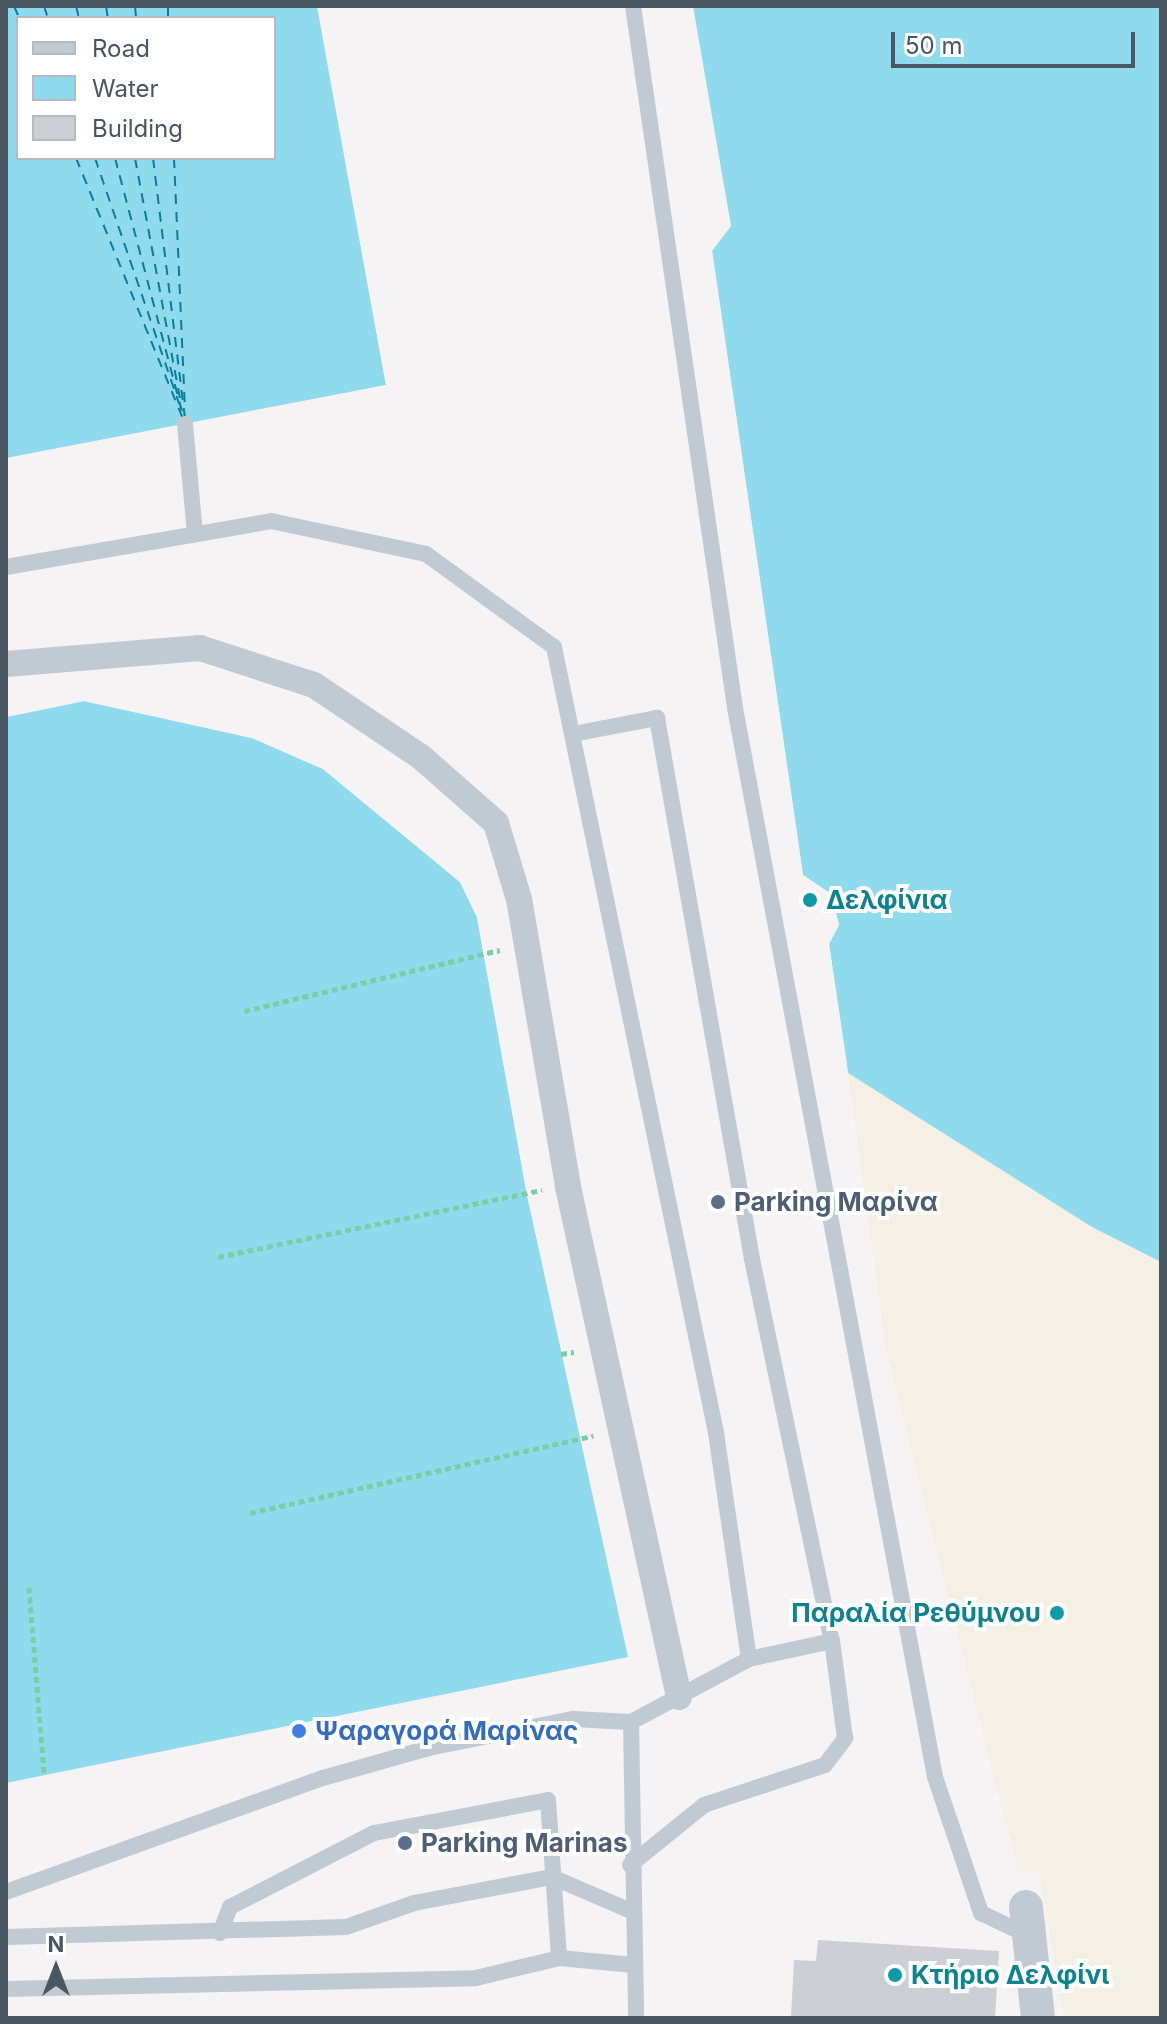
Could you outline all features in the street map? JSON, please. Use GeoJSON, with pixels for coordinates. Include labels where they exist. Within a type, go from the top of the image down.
{"type":"FeatureCollection","features":[{"type":"Feature","properties":{"kind":"street"},"geometry":{"type":"LineString","coordinates":[[6,664],[200,648],[229,657],[314,685],[421,757],[496,823],[519,899],[568,1187],[679,1697]]}},
{"type":"Feature","properties":{"kind":"street"},"geometry":{"type":"LineString","coordinates":[[1027,1922],[1038,2018]]}},
{"type":"Feature","properties":{"kind":"lane"},"geometry":{"type":"LineString","coordinates":[[633,6],[735,708],[935,1777],[981,1913],[1027,1922]]}},
{"type":"Feature","properties":{"kind":"lane"},"geometry":{"type":"LineString","coordinates":[[185,424],[195,534]]}},
{"type":"Feature","properties":{"kind":"lane"},"geometry":{"type":"LineString","coordinates":[[6,567],[271,521],[426,554],[554,647],[716,1433],[749,1659]]}},
{"type":"Feature","properties":{"kind":"lane"},"geometry":{"type":"LineString","coordinates":[[573,734],[657,718],[752,1259],[832,1641],[845,1738],[825,1765],[704,1805],[630,1865]]}},
{"type":"Feature","properties":{"kind":"lane"},"geometry":{"type":"LineString","coordinates":[[6,1892],[323,1778],[429,1748],[573,1719],[631,1722],[749,1659],[832,1641]]}},
{"type":"Feature","properties":{"kind":"lane"},"geometry":{"type":"LineString","coordinates":[[631,1722],[630,1865],[636,2018]]}},
{"type":"Feature","properties":{"kind":"lane"},"geometry":{"type":"LineString","coordinates":[[220,1933],[230,1907],[374,1833],[548,1800],[559,1958]]}},
{"type":"Feature","properties":{"kind":"lane"},"geometry":{"type":"LineString","coordinates":[[6,1937],[346,1927],[414,1903],[552,1877],[631,1911]]}},
{"type":"Feature","properties":{"kind":"lane"},"geometry":{"type":"LineString","coordinates":[[6,1989],[476,1978],[559,1958],[634,1965]]}},
{"type":"Feature","properties":{"kind":"path"},"geometry":{"type":"LineString","coordinates":[[244,1011],[495,951]]}},
{"type":"Feature","properties":{"kind":"path"},"geometry":{"type":"LineString","coordinates":[[218,1257],[536,1191]]}},
{"type":"Feature","properties":{"kind":"path"},"geometry":{"type":"LineString","coordinates":[[250,1513],[588,1437]]}},
{"type":"Feature","properties":{"kind":"path"},"geometry":{"type":"LineString","coordinates":[[29,1587],[44,1773]]}},
{"type":"Feature","properties":{"kind":"sand","name":"Παραλία Ρεθύμνου"},"geometry":{"type":"Polygon","coordinates":[[[848,1073],[1092,1227],[1161,1262],[1161,2018],[1064,2018],[1039,1872],[1018,1871],[887,1355],[848,1073]]]}},
{"type":"Feature","properties":{"kind":"water"},"geometry":{"type":"Polygon","coordinates":[[[6,6],[317,6],[386,385],[6,458],[6,6]]]}},
{"type":"Feature","properties":{"kind":"water"},"geometry":{"type":"Polygon","coordinates":[[[693,6],[1161,6],[1161,1262],[1092,1227],[848,1073],[829,944],[839,925],[831,894],[803,875],[712,250],[731,226],[693,6]]]}},
{"type":"Feature","properties":{"kind":"water"},"geometry":{"type":"Polygon","coordinates":[[[84,701],[252,738],[323,769],[460,882],[477,917],[527,1195],[628,1657],[6,1783],[6,717],[84,701]]]}},
{"type":"Feature","properties":{"kind":"pier"},"geometry":{"type":"Polygon","coordinates":[[[317,6],[390,387],[6,463],[386,385],[317,6]]]}},
{"type":"Feature","properties":{"kind":"pier"},"geometry":{"type":"Polygon","coordinates":[[[689,6],[731,226],[712,251],[803,875],[831,894],[839,925],[829,944],[849,1078],[825,945],[835,924],[827,896],[799,875],[708,251],[727,225],[689,6]]]}},
{"type":"Feature","properties":{"kind":"pier"},"geometry":{"type":"Polygon","coordinates":[[[84,697],[253,735],[325,766],[374,801],[464,880],[481,916],[531,1195],[632,1656],[527,1195],[477,917],[460,882],[323,769],[252,738],[84,701],[6,717],[84,697]]]}},
{"type":"Feature","properties":{"kind":"building","name":"Κτήριο Δελφίνι"},"geometry":{"type":"Polygon","coordinates":[[[818,1940],[999,1951],[995,2018],[791,2018],[794,1960],[816,1961],[818,1940]]]}},
{"type":"Feature","properties":{"kind":"ferry route"},"geometry":{"type":"LineString","coordinates":[[14,6],[18,16]]}},
{"type":"Feature","properties":{"kind":"ferry route"},"geometry":{"type":"LineString","coordinates":[[44,6],[47,16]]}},
{"type":"Feature","properties":{"kind":"ferry route"},"geometry":{"type":"LineString","coordinates":[[76,6],[78,16]]}},
{"type":"Feature","properties":{"kind":"ferry route"},"geometry":{"type":"LineString","coordinates":[[106,6],[108,16]]}},
{"type":"Feature","properties":{"kind":"ferry route"},"geometry":{"type":"LineString","coordinates":[[135,6],[136,16]]}},
{"type":"Feature","properties":{"kind":"ferry route"},"geometry":{"type":"LineString","coordinates":[[168,6],[168,16]]}},
{"type":"Feature","properties":{"kind":"ferry route"},"geometry":{"type":"LineString","coordinates":[[77,160],[183,419]]}},
{"type":"Feature","properties":{"kind":"ferry route"},"geometry":{"type":"LineString","coordinates":[[96,160],[179,404]]}},
{"type":"Feature","properties":{"kind":"ferry route"},"geometry":{"type":"LineString","coordinates":[[116,160],[183,415]]}},
{"type":"Feature","properties":{"kind":"ferry route"},"geometry":{"type":"LineString","coordinates":[[135,160],[181,403]]}},
{"type":"Feature","properties":{"kind":"ferry route"},"geometry":{"type":"LineString","coordinates":[[153,160],[185,419]]}},
{"type":"Feature","properties":{"kind":"ferry route"},"geometry":{"type":"LineString","coordinates":[[174,160],[185,407]]}},
{"type":"Feature","properties":{"kind":"place","name":"Δελφίνια"},"geometry":{"type":"Point","coordinates":[810,900]}},
{"type":"Feature","properties":{"kind":"place","name":"Parking Μαρίνα"},"geometry":{"type":"Point","coordinates":[718,1202]}},
{"type":"Feature","properties":{"kind":"place","name":"Παραλία Ρεθύμνου"},"geometry":{"type":"Point","coordinates":[1057,1613]}},
{"type":"Feature","properties":{"kind":"place","name":"Ψαραγορά Μαρίνας"},"geometry":{"type":"Point","coordinates":[299,1731]}},
{"type":"Feature","properties":{"kind":"place","name":"Parking Marinas"},"geometry":{"type":"Point","coordinates":[405,1843]}},
{"type":"Feature","properties":{"kind":"place","name":"Κτήριο Δελφίνι"},"geometry":{"type":"Point","coordinates":[895,1975]}}]}
